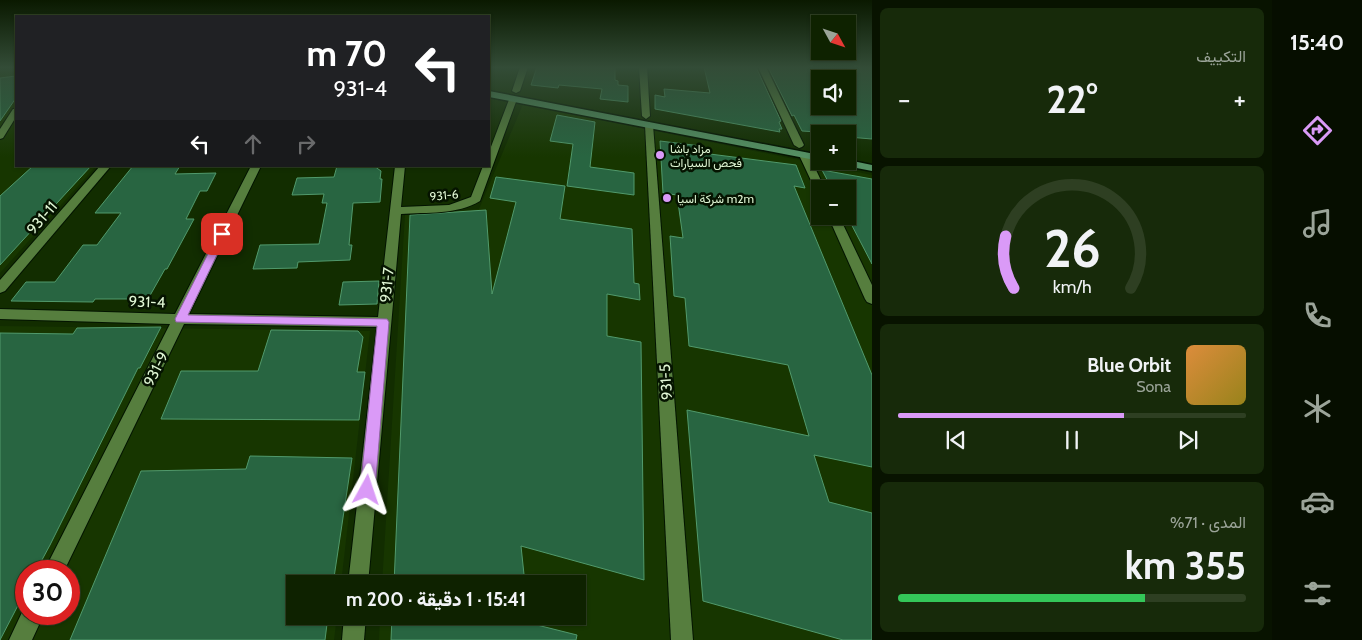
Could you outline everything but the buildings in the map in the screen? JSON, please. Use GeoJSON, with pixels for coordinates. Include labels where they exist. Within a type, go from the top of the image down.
{"type":"FeatureCollection","features":[{"type":"Feature","properties":{"kind":"street","name":"931-6"},"geometry":{"type":"LineString","coordinates":[[490,161],[513,97]]}},
{"type":"Feature","properties":{"kind":"street"},"geometry":{"type":"LineString","coordinates":[[524,97],[741,138],[811,147]]}},
{"type":"Feature","properties":{"kind":"street","name":"931-5"},"geometry":{"type":"LineString","coordinates":[[646,97],[682,640]]}},
{"type":"Feature","properties":{"kind":"street"},"geometry":{"type":"LineString","coordinates":[[776,97],[799,145]]}},
{"type":"Feature","properties":{"kind":"street"},"geometry":{"type":"LineString","coordinates":[[0,136],[15,113]]}},
{"type":"Feature","properties":{"kind":"street"},"geometry":{"type":"LineString","coordinates":[[741,138],[811,156]]}},
{"type":"Feature","properties":{"kind":"street"},"geometry":{"type":"LineString","coordinates":[[804,155],[816,180]]}},
{"type":"Feature","properties":{"kind":"street"},"geometry":{"type":"LineString","coordinates":[[856,156],[872,159]]}},
{"type":"Feature","properties":{"kind":"street"},"geometry":{"type":"LineString","coordinates":[[856,165],[872,168]]}},
{"type":"Feature","properties":{"kind":"street","name":"931-11"},"geometry":{"type":"LineString","coordinates":[[0,288],[105,167]]}},
{"type":"Feature","properties":{"kind":"street","name":"931-9"},"geometry":{"type":"LineString","coordinates":[[60,560],[256,167]]}},
{"type":"Feature","properties":{"kind":"street","name":"931-7"},"geometry":{"type":"LineString","coordinates":[[359,575],[400,167]]}},
{"type":"Feature","properties":{"kind":"street","name":"931-6"},"geometry":{"type":"LineString","coordinates":[[395,211],[460,207],[472,203],[476,199],[488,167]]}},
{"type":"Feature","properties":{"kind":"street"},"geometry":{"type":"LineString","coordinates":[[837,225],[872,299]]}},
{"type":"Feature","properties":{"kind":"street","name":"931-4"},"geometry":{"type":"LineString","coordinates":[[0,314],[383,322]]}},
{"type":"Feature","properties":{"kind":"street"},"geometry":{"type":"LineString","coordinates":[[20,640],[28,625]]}},
{"type":"Feature","properties":{"kind":"street"},"geometry":{"type":"LineString","coordinates":[[353,640],[354,625]]}},
{"type":"Feature","properties":{"kind":"shaded area"},"geometry":{"type":"Polygon","coordinates":[[[0,97],[15,97],[15,167],[95,167],[0,273],[0,97]]]}},
{"type":"Feature","properties":{"kind":"shaded area"},"geometry":{"type":"Polygon","coordinates":[[[523,104],[811,163],[811,170],[847,170],[872,175],[872,640],[379,640],[380,625],[586,625],[586,575],[383,575],[405,215],[479,209],[523,104]]]}},
{"type":"Feature","properties":{"kind":"shaded area"},"geometry":{"type":"Polygon","coordinates":[[[0,326],[370,331],[342,575],[286,575],[286,625],[336,625],[334,640],[0,640],[0,326]]]}},
{"type":"Feature","properties":{"kind":"place","name":"مزاد باشا فحص السيارات"},"geometry":{"type":"Point","coordinates":[660,155]}},
{"type":"Feature","properties":{"kind":"place","name":"شركة اسيا m2m"},"geometry":{"type":"Point","coordinates":[667,198]}},
{"type":"Feature","properties":{"kind":"route"},"geometry":{"type":"LineString","coordinates":[[222,234],[180,319],[383,322],[367,490]]}}]}
